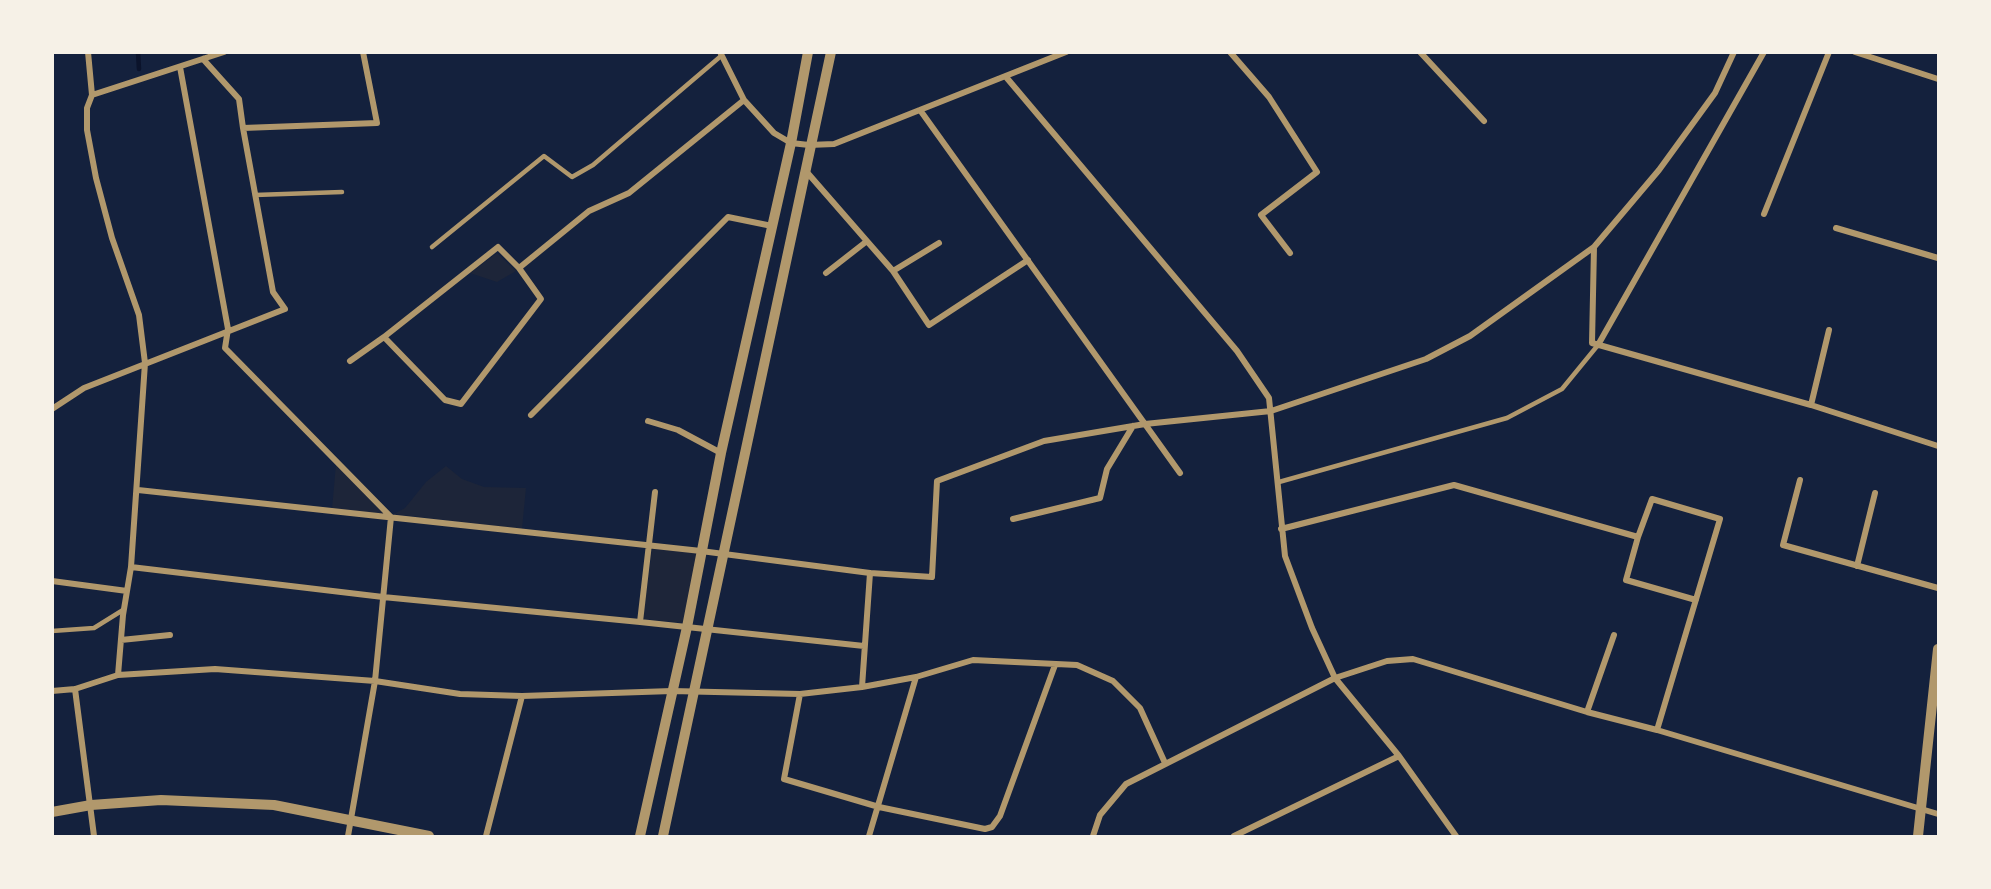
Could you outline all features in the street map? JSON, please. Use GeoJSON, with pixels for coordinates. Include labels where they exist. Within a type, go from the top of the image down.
{"type":"FeatureCollection","features":[{"type":"Feature","properties":{"kind":"street"},"geometry":{"type":"LineString","coordinates":[[88,52],[92,95],[87,108],[87,130],[96,177],[112,237],[139,315],[145,363],[138,490],[131,567],[123,610],[118,675]]}},
{"type":"Feature","properties":{"kind":"street"},"geometry":{"type":"LineString","coordinates":[[92,95],[224,52]]}},
{"type":"Feature","properties":{"kind":"street"},"geometry":{"type":"LineString","coordinates":[[243,128],[377,123],[363,52]]}},
{"type":"Feature","properties":{"kind":"street"},"geometry":{"type":"LineString","coordinates":[[640,837],[687,627],[721,453],[791,143],[808,52]]}},
{"type":"Feature","properties":{"kind":"street"},"geometry":{"type":"LineString","coordinates":[[663,837],[831,52]]}},
{"type":"Feature","properties":{"kind":"street"},"geometry":{"type":"LineString","coordinates":[[720,54],[744,100],[774,133],[791,143],[810,145],[834,144],[1006,77],[1051,55],[1066,52]]}},
{"type":"Feature","properties":{"kind":"street"},"geometry":{"type":"LineString","coordinates":[[1230,52],[1269,97],[1317,172],[1261,216],[1290,253]]}},
{"type":"Feature","properties":{"kind":"street"},"geometry":{"type":"LineString","coordinates":[[1420,52],[1484,121]]}},
{"type":"Feature","properties":{"kind":"street"},"geometry":{"type":"LineString","coordinates":[[138,490],[722,553],[870,573],[932,577],[937,481],[1044,441],[1145,424],[1271,411],[1426,359],[1470,336],[1594,247],[1659,170],[1715,93],[1734,52]]}},
{"type":"Feature","properties":{"kind":"street"},"geometry":{"type":"LineString","coordinates":[[1598,345],[1764,52]]}},
{"type":"Feature","properties":{"kind":"street"},"geometry":{"type":"LineString","coordinates":[[1764,214],[1829,52]]}},
{"type":"Feature","properties":{"kind":"street"},"geometry":{"type":"LineString","coordinates":[[1855,52],[1938,79]]}},
{"type":"Feature","properties":{"kind":"street"},"geometry":{"type":"LineString","coordinates":[[52,409],[84,388],[228,329],[285,309],[273,292],[239,99],[203,59]]}},
{"type":"Feature","properties":{"kind":"street"},"geometry":{"type":"LineString","coordinates":[[180,67],[228,329],[225,348],[391,517]]}},
{"type":"Feature","properties":{"kind":"street"},"geometry":{"type":"LineString","coordinates":[[1006,77],[1237,351],[1269,398],[1285,556],[1312,628],[1335,678],[1399,756],[1456,837]]}},
{"type":"Feature","properties":{"kind":"street"},"geometry":{"type":"LineString","coordinates":[[519,268],[589,211],[629,193],[744,100]]}},
{"type":"Feature","properties":{"kind":"street"},"geometry":{"type":"LineString","coordinates":[[920,110],[1180,473]]}},
{"type":"Feature","properties":{"kind":"street"},"geometry":{"type":"LineString","coordinates":[[805,169],[893,271],[928,325],[1028,260]]}},
{"type":"Feature","properties":{"kind":"street"},"geometry":{"type":"LineString","coordinates":[[531,415],[729,217],[772,226]]}},
{"type":"Feature","properties":{"kind":"street"},"geometry":{"type":"LineString","coordinates":[[1836,228],[1938,258]]}},
{"type":"Feature","properties":{"kind":"street"},"geometry":{"type":"LineString","coordinates":[[826,273],[867,241]]}},
{"type":"Feature","properties":{"kind":"street"},"geometry":{"type":"LineString","coordinates":[[893,271],[939,243]]}},
{"type":"Feature","properties":{"kind":"street"},"geometry":{"type":"LineString","coordinates":[[350,361],[498,247],[519,268],[541,299],[461,404],[445,400],[384,337]]}},
{"type":"Feature","properties":{"kind":"street"},"geometry":{"type":"LineString","coordinates":[[1594,247],[1592,343],[1811,405],[1938,446]]}},
{"type":"Feature","properties":{"kind":"street"},"geometry":{"type":"LineString","coordinates":[[1811,405],[1829,330]]}},
{"type":"Feature","properties":{"kind":"street"},"geometry":{"type":"LineString","coordinates":[[648,422],[678,430],[721,453]]}},
{"type":"Feature","properties":{"kind":"street"},"geometry":{"type":"LineString","coordinates":[[1013,519],[1100,498],[1107,469],[1134,426]]}},
{"type":"Feature","properties":{"kind":"street"},"geometry":{"type":"LineString","coordinates":[[1800,480],[1783,545],[1938,588]]}},
{"type":"Feature","properties":{"kind":"street"},"geometry":{"type":"LineString","coordinates":[[1281,530],[1454,485],[1638,537]]}},
{"type":"Feature","properties":{"kind":"street"},"geometry":{"type":"LineString","coordinates":[[640,622],[655,492]]}},
{"type":"Feature","properties":{"kind":"street"},"geometry":{"type":"LineString","coordinates":[[1857,566],[1875,493]]}},
{"type":"Feature","properties":{"kind":"street"},"geometry":{"type":"LineString","coordinates":[[1657,730],[1696,600],[1720,519],[1652,499],[1626,580],[1696,600]]}},
{"type":"Feature","properties":{"kind":"street"},"geometry":{"type":"LineString","coordinates":[[348,837],[375,681],[391,517]]}},
{"type":"Feature","properties":{"kind":"street"},"geometry":{"type":"LineString","coordinates":[[131,567],[383,597],[864,646]]}},
{"type":"Feature","properties":{"kind":"street"},"geometry":{"type":"LineString","coordinates":[[862,687],[870,573]]}},
{"type":"Feature","properties":{"kind":"street"},"geometry":{"type":"LineString","coordinates":[[52,581],[127,591]]}},
{"type":"Feature","properties":{"kind":"street"},"geometry":{"type":"LineString","coordinates":[[120,640],[170,635]]}},
{"type":"Feature","properties":{"kind":"street"},"geometry":{"type":"LineString","coordinates":[[1587,712],[1614,635]]}},
{"type":"Feature","properties":{"kind":"street"},"geometry":{"type":"LineString","coordinates":[[1918,837],[1938,649]]}},
{"type":"Feature","properties":{"kind":"street"},"geometry":{"type":"LineString","coordinates":[[1094,837],[1100,815],[1126,784],[1335,678],[1387,661],[1413,659],[1938,814]]}},
{"type":"Feature","properties":{"kind":"street"},"geometry":{"type":"LineString","coordinates":[[52,691],[75,689],[118,675],[215,669],[375,681],[460,694],[522,696],[694,691],[800,694],[862,687],[916,677],[973,660],[1022,661],[1077,665],[1113,681],[1140,708],[1165,763]]}},
{"type":"Feature","properties":{"kind":"street"},"geometry":{"type":"LineString","coordinates":[[800,694],[783,779],[879,807],[985,829],[992,827],[1000,816],[1055,665]]}},
{"type":"Feature","properties":{"kind":"street"},"geometry":{"type":"LineString","coordinates":[[869,837],[916,677]]}},
{"type":"Feature","properties":{"kind":"street"},"geometry":{"type":"LineString","coordinates":[[75,689],[94,837]]}},
{"type":"Feature","properties":{"kind":"street"},"geometry":{"type":"LineString","coordinates":[[486,837],[522,696]]}},
{"type":"Feature","properties":{"kind":"street"},"geometry":{"type":"LineString","coordinates":[[1234,837],[1399,756]]}},
{"type":"Feature","properties":{"kind":"street"},"geometry":{"type":"LineString","coordinates":[[52,812],[91,805],[161,800],[274,805],[429,837]]}},
{"type":"Feature","properties":{"kind":"lane"},"geometry":{"type":"LineString","coordinates":[[432,247],[544,156],[572,177],[593,165],[720,54]]}},
{"type":"Feature","properties":{"kind":"lane"},"geometry":{"type":"LineString","coordinates":[[255,195],[342,192]]}},
{"type":"Feature","properties":{"kind":"lane"},"geometry":{"type":"LineString","coordinates":[[1279,482],[1507,417],[1562,389],[1598,345]]}},
{"type":"Feature","properties":{"kind":"lane"},"geometry":{"type":"LineString","coordinates":[[52,631],[94,628],[123,610]]}},
{"type":"Feature","properties":{"kind":"shaded area"},"geometry":{"type":"Polygon","coordinates":[[[497,253],[516,271],[497,282],[470,273],[497,253]]]}},
{"type":"Feature","properties":{"kind":"shaded area"},"geometry":{"type":"Polygon","coordinates":[[[336,464],[385,514],[332,509],[336,464]]]}},
{"type":"Feature","properties":{"kind":"shaded area"},"geometry":{"type":"Polygon","coordinates":[[[446,466],[462,479],[484,487],[526,488],[522,529],[394,514],[405,508],[426,482],[446,466]]]}},
{"type":"Feature","properties":{"kind":"shaded area"},"geometry":{"type":"Polygon","coordinates":[[[652,549],[697,553],[685,623],[643,619],[652,549]]]}},
{"type":"Feature","properties":{"kind":"waterway"},"geometry":{"type":"LineString","coordinates":[[138,52],[139,69]]}}]}
